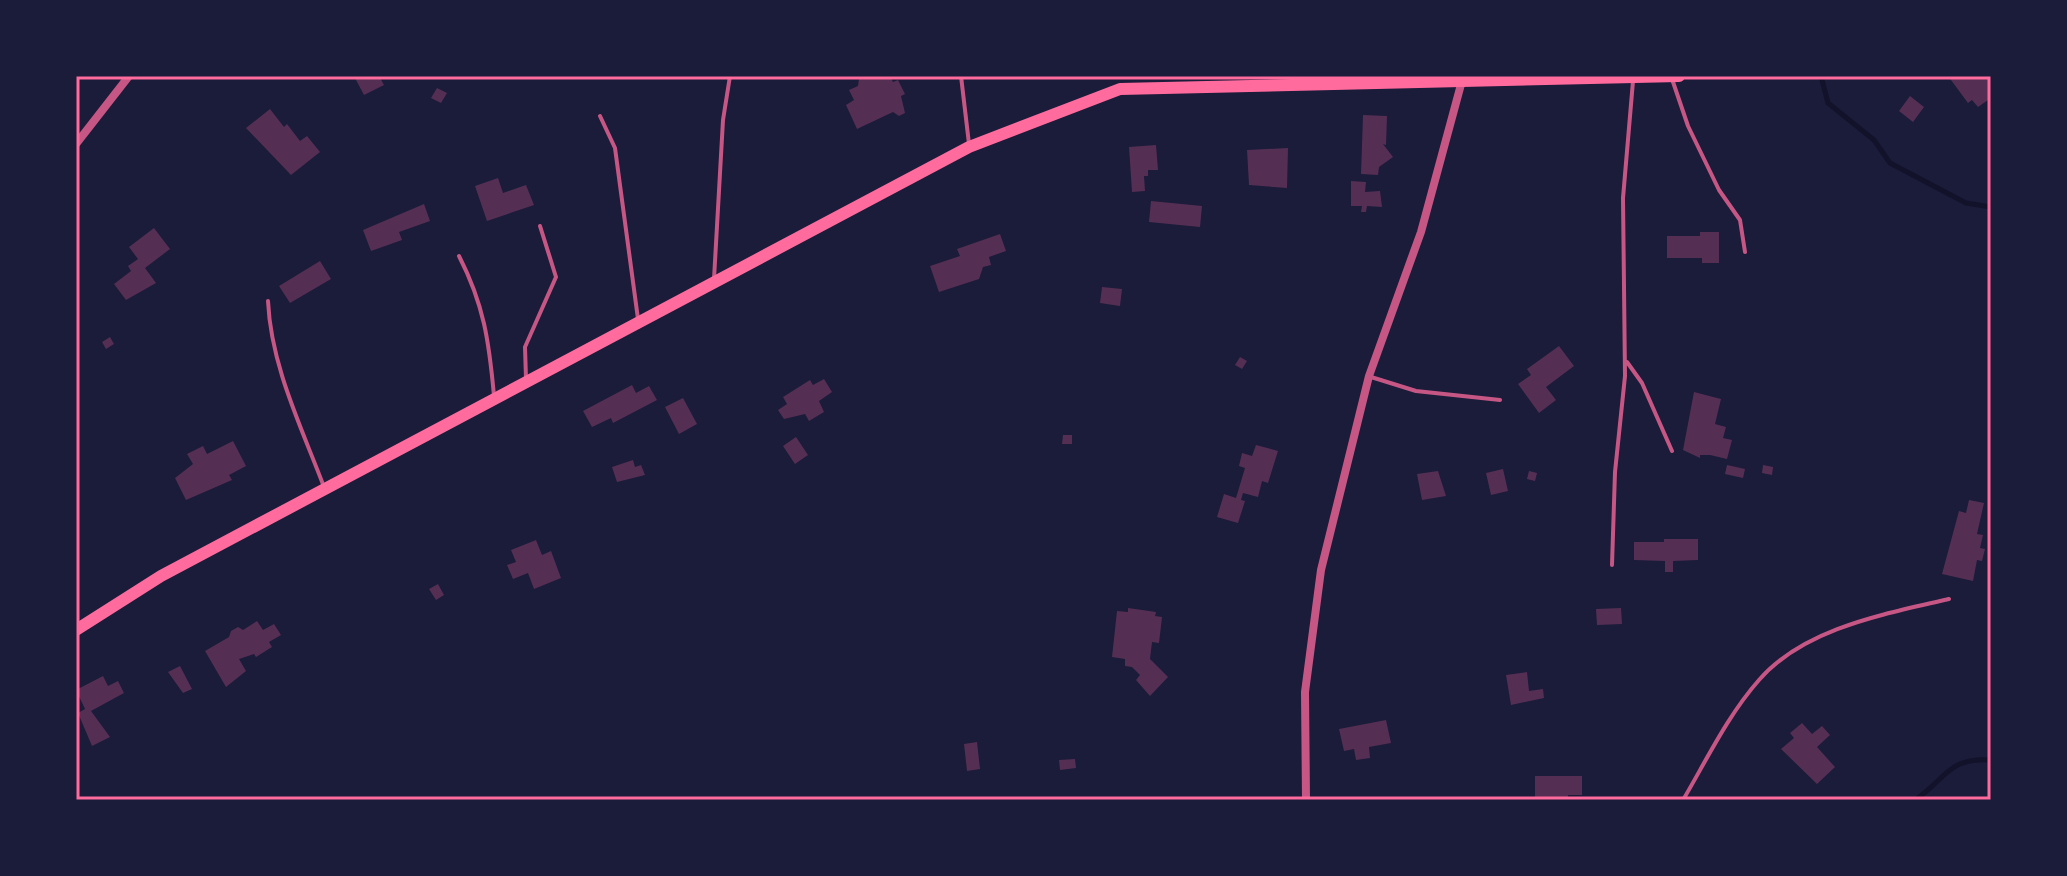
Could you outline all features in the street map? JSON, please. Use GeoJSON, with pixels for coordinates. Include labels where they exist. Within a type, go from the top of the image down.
{"type":"FeatureCollection","features":[{"type":"Feature","properties":{"kind":"main road"},"geometry":{"type":"LineString","coordinates":[[76,630],[161,576],[969,147],[1120,89],[1679,76]]}},
{"type":"Feature","properties":{"kind":"street"},"geometry":{"type":"LineString","coordinates":[[76,144],[129,76]]}},
{"type":"Feature","properties":{"kind":"street"},"geometry":{"type":"LineString","coordinates":[[1306,800],[1305,692],[1321,570],[1369,376],[1421,232],[1463,79]]}},
{"type":"Feature","properties":{"kind":"lane"},"geometry":{"type":"LineString","coordinates":[[714,281],[723,120],[730,76]]}},
{"type":"Feature","properties":{"kind":"lane"},"geometry":{"type":"LineString","coordinates":[[961,76],[969,147]]}},
{"type":"Feature","properties":{"kind":"lane"},"geometry":{"type":"LineString","coordinates":[[1671,77],[1694,139],[1719,190],[1740,220],[1745,252]]}},
{"type":"Feature","properties":{"kind":"lane"},"geometry":{"type":"LineString","coordinates":[[1612,565],[1615,472],[1625,360],[1623,198],[1633,79]]}},
{"type":"Feature","properties":{"kind":"lane"},"geometry":{"type":"LineString","coordinates":[[600,116],[615,148],[638,321]]}},
{"type":"Feature","properties":{"kind":"lane"},"geometry":{"type":"LineString","coordinates":[[526,381],[525,347],[556,277],[540,226]]}},
{"type":"Feature","properties":{"kind":"lane"},"geometry":{"type":"LineString","coordinates":[[459,256],[476,290],[488,330],[494,398]]}},
{"type":"Feature","properties":{"kind":"lane"},"geometry":{"type":"LineString","coordinates":[[268,301],[269,334],[280,374],[324,489]]}},
{"type":"Feature","properties":{"kind":"lane"},"geometry":{"type":"LineString","coordinates":[[1625,360],[1642,383],[1672,451]]}},
{"type":"Feature","properties":{"kind":"lane"},"geometry":{"type":"LineString","coordinates":[[1369,376],[1416,391],[1500,400]]}},
{"type":"Feature","properties":{"kind":"lane"},"geometry":{"type":"LineString","coordinates":[[1683,800],[1758,680],[1785,656],[1816,638],[1892,613],[1949,599]]}},
{"type":"Feature","properties":{"kind":"building"},"geometry":{"type":"Polygon","coordinates":[[[379,76],[384,85],[364,95],[355,78],[379,76]]]}},
{"type":"Feature","properties":{"kind":"building"},"geometry":{"type":"Polygon","coordinates":[[[890,76],[893,82],[898,80],[905,94],[901,96],[905,113],[899,116],[893,112],[857,129],[846,105],[854,100],[849,90],[858,86],[859,79],[890,76]]]}},
{"type":"Feature","properties":{"kind":"building"},"geometry":{"type":"Polygon","coordinates":[[[1948,76],[1986,76],[1991,83],[1988,87],[1991,98],[1978,107],[1972,100],[1968,103],[1948,76]]]}},
{"type":"Feature","properties":{"kind":"building"},"geometry":{"type":"Polygon","coordinates":[[[437,88],[447,93],[441,103],[431,98],[437,88]]]}},
{"type":"Feature","properties":{"kind":"building"},"geometry":{"type":"Polygon","coordinates":[[[1910,96],[1924,107],[1913,122],[1899,111],[1910,96]]]}},
{"type":"Feature","properties":{"kind":"building"},"geometry":{"type":"Polygon","coordinates":[[[270,109],[300,141],[307,136],[320,152],[291,175],[246,128],[270,109]]]}},
{"type":"Feature","properties":{"kind":"building"},"geometry":{"type":"Polygon","coordinates":[[[1363,115],[1387,116],[1386,145],[1383,144],[1393,157],[1379,167],[1378,175],[1361,174],[1363,115]]]}},
{"type":"Feature","properties":{"kind":"building"},"geometry":{"type":"Polygon","coordinates":[[[1156,145],[1158,170],[1148,170],[1148,176],[1144,176],[1145,191],[1132,192],[1129,147],[1156,145]]]}},
{"type":"Feature","properties":{"kind":"building"},"geometry":{"type":"Polygon","coordinates":[[[1288,148],[1287,188],[1249,185],[1247,150],[1288,148]]]}},
{"type":"Feature","properties":{"kind":"building"},"geometry":{"type":"Polygon","coordinates":[[[498,178],[503,193],[526,185],[534,205],[487,221],[475,186],[498,178]]]}},
{"type":"Feature","properties":{"kind":"building"},"geometry":{"type":"Polygon","coordinates":[[[1351,181],[1366,182],[1365,192],[1380,191],[1382,207],[1367,206],[1366,212],[1361,212],[1362,206],[1351,206],[1351,181]]]}},
{"type":"Feature","properties":{"kind":"building"},"geometry":{"type":"Polygon","coordinates":[[[1151,201],[1202,206],[1200,227],[1149,222],[1151,201]]]}},
{"type":"Feature","properties":{"kind":"building"},"geometry":{"type":"Polygon","coordinates":[[[424,204],[430,221],[399,232],[402,240],[371,251],[363,230],[424,204]]]}},
{"type":"Feature","properties":{"kind":"building"},"geometry":{"type":"Polygon","coordinates":[[[154,228],[170,249],[145,268],[156,283],[126,300],[114,284],[131,271],[128,266],[138,259],[129,247],[154,228]]]}},
{"type":"Feature","properties":{"kind":"building"},"geometry":{"type":"Polygon","coordinates":[[[1700,232],[1719,232],[1719,263],[1702,263],[1702,258],[1667,258],[1667,236],[1700,236],[1700,232]]]}},
{"type":"Feature","properties":{"kind":"building"},"geometry":{"type":"Polygon","coordinates":[[[1000,234],[1006,251],[989,257],[991,265],[983,267],[979,279],[939,292],[930,266],[960,256],[957,249],[1000,234]]]}},
{"type":"Feature","properties":{"kind":"building"},"geometry":{"type":"Polygon","coordinates":[[[320,261],[331,279],[290,303],[279,286],[320,261]]]}},
{"type":"Feature","properties":{"kind":"building"},"geometry":{"type":"Polygon","coordinates":[[[1102,287],[1122,289],[1120,306],[1100,303],[1102,287]]]}},
{"type":"Feature","properties":{"kind":"building"},"geometry":{"type":"Polygon","coordinates":[[[110,337],[114,344],[106,349],[102,342],[110,337]]]}},
{"type":"Feature","properties":{"kind":"building"},"geometry":{"type":"Polygon","coordinates":[[[1559,346],[1574,366],[1546,387],[1556,400],[1539,413],[1518,384],[1531,375],[1527,369],[1559,346]]]}},
{"type":"Feature","properties":{"kind":"building"},"geometry":{"type":"Polygon","coordinates":[[[1240,357],[1247,361],[1242,369],[1235,365],[1240,357]]]}},
{"type":"Feature","properties":{"kind":"building"},"geometry":{"type":"Polygon","coordinates":[[[824,379],[832,392],[819,401],[824,412],[809,421],[805,414],[784,419],[778,410],[787,404],[783,397],[810,380],[813,385],[824,379]]]}},
{"type":"Feature","properties":{"kind":"building"},"geometry":{"type":"Polygon","coordinates":[[[632,385],[636,393],[649,386],[657,400],[613,423],[611,418],[592,427],[583,411],[632,385]]]}},
{"type":"Feature","properties":{"kind":"building"},"geometry":{"type":"Polygon","coordinates":[[[1694,392],[1721,399],[1715,424],[1726,427],[1723,438],[1732,440],[1727,459],[1710,455],[1700,455],[1700,458],[1683,450],[1694,392]]]}},
{"type":"Feature","properties":{"kind":"building"},"geometry":{"type":"Polygon","coordinates":[[[683,398],[697,424],[679,434],[665,407],[683,398]]]}},
{"type":"Feature","properties":{"kind":"building"},"geometry":{"type":"Polygon","coordinates":[[[1063,435],[1072,435],[1072,444],[1062,444],[1063,435]]]}},
{"type":"Feature","properties":{"kind":"building"},"geometry":{"type":"Polygon","coordinates":[[[796,437],[808,455],[795,464],[783,446],[796,437]]]}},
{"type":"Feature","properties":{"kind":"building"},"geometry":{"type":"Polygon","coordinates":[[[233,441],[246,466],[229,475],[232,480],[186,500],[175,478],[193,464],[187,454],[203,446],[207,454],[233,441]]]}},
{"type":"Feature","properties":{"kind":"building"},"geometry":{"type":"Polygon","coordinates":[[[1256,445],[1278,451],[1268,483],[1262,481],[1258,497],[1243,493],[1241,500],[1245,501],[1238,523],[1217,517],[1224,494],[1236,498],[1245,468],[1239,466],[1242,453],[1252,456],[1256,445]]]}},
{"type":"Feature","properties":{"kind":"building"},"geometry":{"type":"Polygon","coordinates":[[[633,460],[635,467],[641,465],[645,475],[617,482],[612,467],[633,460]]]}},
{"type":"Feature","properties":{"kind":"building"},"geometry":{"type":"Polygon","coordinates":[[[1727,465],[1745,469],[1743,478],[1725,474],[1727,465]]]}},
{"type":"Feature","properties":{"kind":"building"},"geometry":{"type":"Polygon","coordinates":[[[1763,465],[1773,467],[1772,475],[1762,473],[1763,465]]]}},
{"type":"Feature","properties":{"kind":"building"},"geometry":{"type":"Polygon","coordinates":[[[1503,469],[1508,491],[1491,495],[1486,473],[1503,469]]]}},
{"type":"Feature","properties":{"kind":"building"},"geometry":{"type":"Polygon","coordinates":[[[1438,471],[1446,496],[1422,500],[1417,474],[1438,471]]]}},
{"type":"Feature","properties":{"kind":"building"},"geometry":{"type":"Polygon","coordinates":[[[1529,471],[1537,473],[1535,481],[1527,479],[1529,471]]]}},
{"type":"Feature","properties":{"kind":"building"},"geometry":{"type":"Polygon","coordinates":[[[1969,500],[1984,503],[1977,534],[1983,535],[1980,548],[1985,549],[1982,561],[1977,560],[1973,581],[1942,574],[1959,511],[1966,513],[1969,500]]]}},
{"type":"Feature","properties":{"kind":"building"},"geometry":{"type":"Polygon","coordinates":[[[1664,539],[1698,539],[1698,560],[1673,561],[1673,572],[1665,572],[1665,561],[1634,560],[1634,542],[1664,542],[1664,539]]]}},
{"type":"Feature","properties":{"kind":"building"},"geometry":{"type":"Polygon","coordinates":[[[536,540],[542,555],[551,551],[561,578],[534,589],[528,573],[513,579],[507,565],[516,562],[511,550],[536,540]]]}},
{"type":"Feature","properties":{"kind":"building"},"geometry":{"type":"Polygon","coordinates":[[[438,584],[444,595],[436,600],[429,589],[438,584]]]}},
{"type":"Feature","properties":{"kind":"building"},"geometry":{"type":"Polygon","coordinates":[[[1128,608],[1156,612],[1155,616],[1162,617],[1159,643],[1152,642],[1150,659],[1168,677],[1150,696],[1136,680],[1140,675],[1132,667],[1125,666],[1125,659],[1112,657],[1117,611],[1128,612],[1128,608]]]}},
{"type":"Feature","properties":{"kind":"building"},"geometry":{"type":"Polygon","coordinates":[[[1621,608],[1622,624],[1597,625],[1596,609],[1621,608]]]}},
{"type":"Feature","properties":{"kind":"building"},"geometry":{"type":"Polygon","coordinates":[[[257,621],[263,630],[274,624],[281,635],[269,642],[272,647],[256,657],[254,654],[239,659],[246,671],[226,687],[205,651],[229,637],[231,631],[238,627],[243,630],[257,621]]]}},
{"type":"Feature","properties":{"kind":"building"},"geometry":{"type":"Polygon","coordinates":[[[180,666],[192,689],[183,693],[168,672],[180,666]]]}},
{"type":"Feature","properties":{"kind":"building"},"geometry":{"type":"Polygon","coordinates":[[[1527,672],[1529,691],[1543,689],[1544,698],[1511,705],[1506,675],[1527,672]]]}},
{"type":"Feature","properties":{"kind":"building"},"geometry":{"type":"Polygon","coordinates":[[[103,676],[108,686],[118,681],[124,693],[91,711],[110,737],[92,746],[78,713],[85,709],[76,690],[103,676]]]}},
{"type":"Feature","properties":{"kind":"building"},"geometry":{"type":"Polygon","coordinates":[[[1386,720],[1391,743],[1369,747],[1370,758],[1356,760],[1354,749],[1344,751],[1339,729],[1386,720]]]}},
{"type":"Feature","properties":{"kind":"building"},"geometry":{"type":"Polygon","coordinates":[[[1802,723],[1812,734],[1822,726],[1830,735],[1817,747],[1835,767],[1817,784],[1781,749],[1794,738],[1790,733],[1802,723]]]}},
{"type":"Feature","properties":{"kind":"building"},"geometry":{"type":"Polygon","coordinates":[[[977,742],[980,769],[967,771],[964,744],[977,742]]]}},
{"type":"Feature","properties":{"kind":"building"},"geometry":{"type":"Polygon","coordinates":[[[1075,759],[1076,768],[1060,770],[1059,760],[1075,759]]]}},
{"type":"Feature","properties":{"kind":"building"},"geometry":{"type":"Polygon","coordinates":[[[1535,776],[1582,776],[1582,795],[1568,795],[1568,800],[1535,800],[1535,776]]]}},
{"type":"Feature","properties":{"kind":"waterway"},"geometry":{"type":"LineString","coordinates":[[1821,76],[1828,103],[1874,140],[1890,163],[1966,203],[1991,207]]}},
{"type":"Feature","properties":{"kind":"waterway"},"geometry":{"type":"LineString","coordinates":[[1915,800],[1956,766],[1965,762],[1991,760]]}}]}
